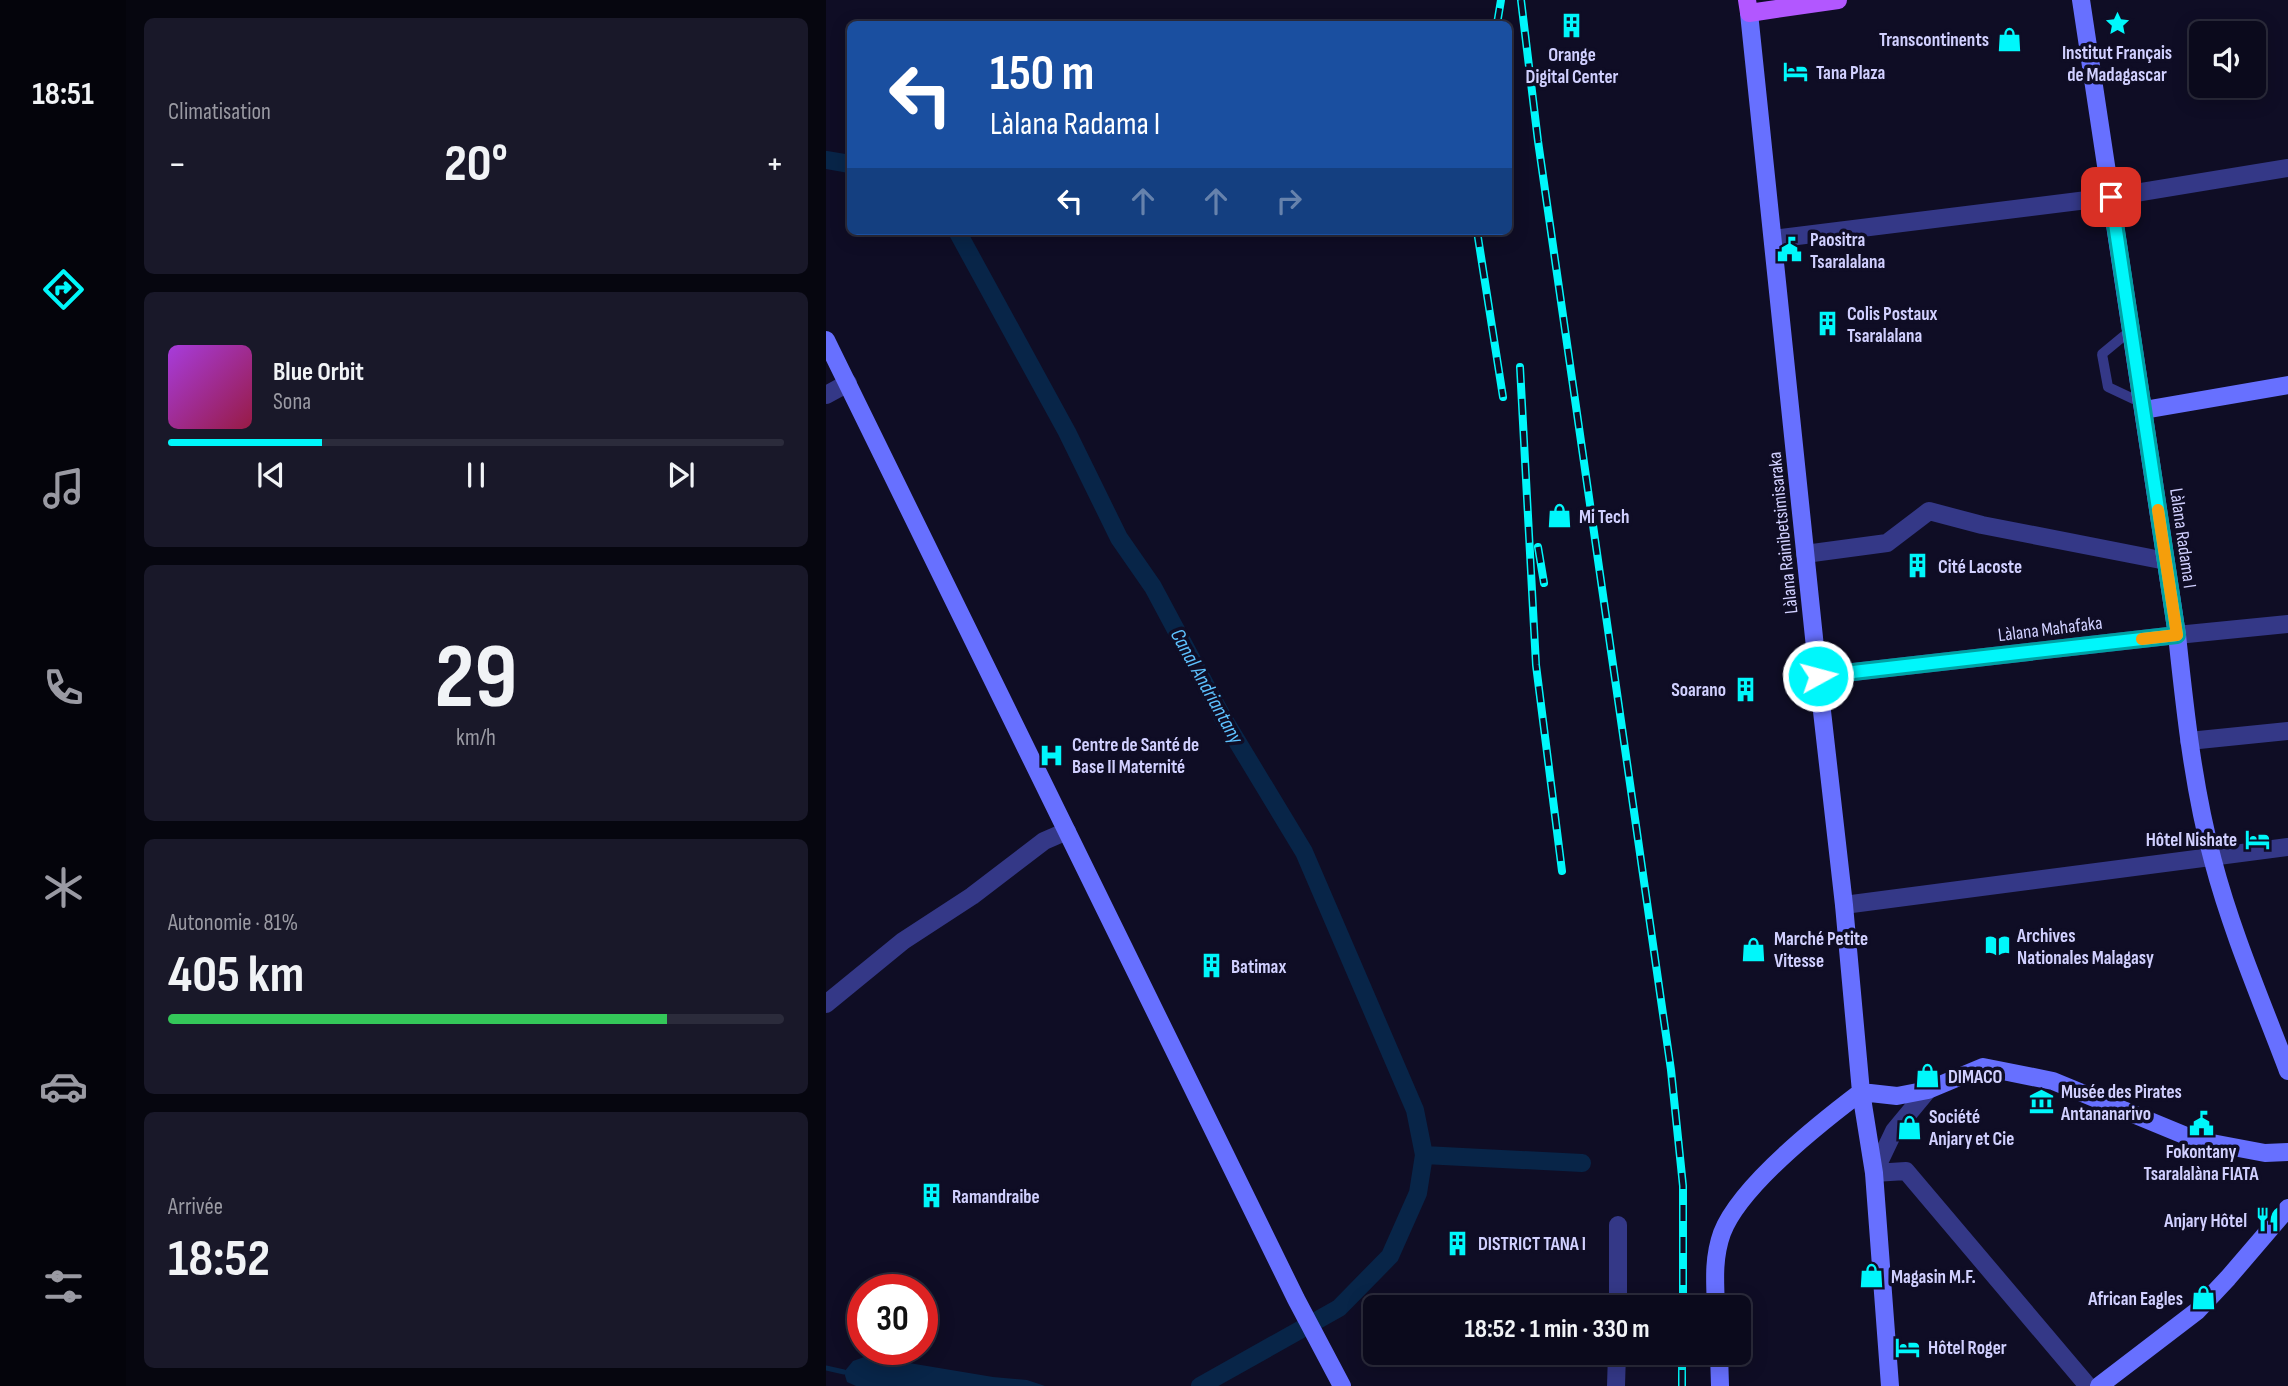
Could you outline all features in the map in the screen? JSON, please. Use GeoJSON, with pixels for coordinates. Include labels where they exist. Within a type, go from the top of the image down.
{"type":"FeatureCollection","features":[{"type":"Feature","properties":{"kind":"main road"},"geometry":{"type":"LineString","coordinates":[[1748,7],[1838,0]]}},
{"type":"Feature","properties":{"kind":"street","name":"Làlana Radama I"},"geometry":{"type":"LineString","coordinates":[[2081,0],[2177,635],[2189,741],[2212,859],[2229,915],[2288,1071]]}},
{"type":"Feature","properties":{"kind":"street","name":"Làlana Rainibetsimisaraka"},"geometry":{"type":"LineString","coordinates":[[1748,7],[1844,905],[1861,1092],[1874,1173],[1890,1386]]}},
{"type":"Feature","properties":{"kind":"street"},"geometry":{"type":"LineString","coordinates":[[1773,239],[2111,197],[2288,168]]}},
{"type":"Feature","properties":{"kind":"street"},"geometry":{"type":"LineString","coordinates":[[826,340],[1296,1299],[1342,1386]]}},
{"type":"Feature","properties":{"kind":"street"},"geometry":{"type":"LineString","coordinates":[[826,395],[848,383]]}},
{"type":"Feature","properties":{"kind":"street"},"geometry":{"type":"LineString","coordinates":[[2143,407],[2288,385]]}},
{"type":"Feature","properties":{"kind":"street"},"geometry":{"type":"LineString","coordinates":[[1805,554],[1887,543],[1929,511],[2166,561]]}},
{"type":"Feature","properties":{"kind":"street","name":"Làlana Mahafaka"},"geometry":{"type":"LineString","coordinates":[[1818,676],[2288,624]]}},
{"type":"Feature","properties":{"kind":"street"},"geometry":{"type":"LineString","coordinates":[[2189,741],[2288,731]]}},
{"type":"Feature","properties":{"kind":"street"},"geometry":{"type":"LineString","coordinates":[[826,1004],[903,941],[971,896],[1044,841],[1067,831]]}},
{"type":"Feature","properties":{"kind":"street"},"geometry":{"type":"LineString","coordinates":[[1844,905],[2288,847]]}},
{"type":"Feature","properties":{"kind":"street"},"geometry":{"type":"LineString","coordinates":[[1715,1295],[1714,1266],[1722,1232],[1745,1193],[1832,1114],[1861,1092],[1897,1096],[1928,1090],[1983,1067],[2053,1082],[2196,1140],[2265,1153],[2288,1152]]}},
{"type":"Feature","properties":{"kind":"street"},"geometry":{"type":"LineString","coordinates":[[1928,1090],[1894,1131],[1874,1173],[1906,1171],[2088,1386]]}},
{"type":"Feature","properties":{"kind":"street"},"geometry":{"type":"LineString","coordinates":[[2099,1386],[2197,1311],[2288,1208]]}},
{"type":"Feature","properties":{"kind":"street"},"geometry":{"type":"LineString","coordinates":[[1618,1225],[1618,1295]]}},
{"type":"Feature","properties":{"kind":"street"},"geometry":{"type":"LineString","coordinates":[[1616,1386],[1617,1365]]}},
{"type":"Feature","properties":{"kind":"street"},"geometry":{"type":"LineString","coordinates":[[1719,1365],[1720,1386]]}},
{"type":"Feature","properties":{"kind":"lane"},"geometry":{"type":"LineString","coordinates":[[2131,330],[2102,354],[2108,387],[2143,407]]}},
{"type":"Feature","properties":{"kind":"water"},"geometry":{"type":"Polygon","coordinates":[[[850,1365],[921,1365],[1027,1380],[1045,1386],[856,1386],[847,1382],[844,1372],[850,1365]]]}},
{"type":"Feature","properties":{"kind":"waterway","name":"Canal Andriantany"},"geometry":{"type":"LineString","coordinates":[[826,160],[847,164]]}},
{"type":"Feature","properties":{"kind":"waterway","name":"Canal Andriantany"},"geometry":{"type":"LineString","coordinates":[[959,235],[1067,432],[1119,538],[1153,587],[1223,718],[1304,852],[1415,1110],[1424,1155],[1418,1193],[1390,1256],[1339,1308],[1200,1386]]}},
{"type":"Feature","properties":{"kind":"waterway","name":"Canal Andriantany"},"geometry":{"type":"LineString","coordinates":[[1424,1155],[1582,1163]]}},
{"type":"Feature","properties":{"kind":"waterway"},"geometry":{"type":"LineString","coordinates":[[826,1368],[844,1372]]}},
{"type":"Feature","properties":{"kind":"railway"},"geometry":{"type":"LineString","coordinates":[[1498,21],[1501,0]]}},
{"type":"Feature","properties":{"kind":"railway"},"geometry":{"type":"LineString","coordinates":[[1521,0],[1538,141],[1671,1070],[1683,1186],[1683,1295]]}},
{"type":"Feature","properties":{"kind":"railway"},"geometry":{"type":"LineString","coordinates":[[1478,235],[1503,397]]}},
{"type":"Feature","properties":{"kind":"railway"},"geometry":{"type":"LineString","coordinates":[[1520,367],[1536,665],[1562,871]]}},
{"type":"Feature","properties":{"kind":"railway"},"geometry":{"type":"LineString","coordinates":[[1538,547],[1544,583]]}},
{"type":"Feature","properties":{"kind":"railway"},"geometry":{"type":"LineString","coordinates":[[1682,1365],[1682,1386]]}},
{"type":"Feature","properties":{"kind":"slow traffic"},"geometry":{"type":"LineString","coordinates":[[2142,639],[2177,635],[2158,510]]}},
{"type":"Feature","properties":{"kind":"place","name":"Institut Français de Madagascar"},"geometry":{"type":"Point","coordinates":[2117,24]}},
{"type":"Feature","properties":{"kind":"place","name":"Orange Digital Center"},"geometry":{"type":"Point","coordinates":[1572,26]}},
{"type":"Feature","properties":{"kind":"place","name":"Transcontinents"},"geometry":{"type":"Point","coordinates":[2009,39]}},
{"type":"Feature","properties":{"kind":"place","name":"Tana Plaza"},"geometry":{"type":"Point","coordinates":[1796,72]}},
{"type":"Feature","properties":{"kind":"place","name":"Paositra Tsaralalana"},"geometry":{"type":"Point","coordinates":[1790,250]}},
{"type":"Feature","properties":{"kind":"place","name":"Colis Postaux Tsaralalana"},"geometry":{"type":"Point","coordinates":[1827,324]}},
{"type":"Feature","properties":{"kind":"place","name":"Mi Tech"},"geometry":{"type":"Point","coordinates":[1559,516]}},
{"type":"Feature","properties":{"kind":"place","name":"Cité Lacoste"},"geometry":{"type":"Point","coordinates":[1918,566]}},
{"type":"Feature","properties":{"kind":"place","name":"Soarano"},"geometry":{"type":"Point","coordinates":[1746,689]}},
{"type":"Feature","properties":{"kind":"place","name":"Centre de Santé de Base II Maternité"},"geometry":{"type":"Point","coordinates":[1052,755]}},
{"type":"Feature","properties":{"kind":"place","name":"Hôtel Nishate"},"geometry":{"type":"Point","coordinates":[2257,839]}},
{"type":"Feature","properties":{"kind":"place","name":"Archives Nationales Malagasy"},"geometry":{"type":"Point","coordinates":[1997,946]}},
{"type":"Feature","properties":{"kind":"place","name":"Marché Petite Vitesse"},"geometry":{"type":"Point","coordinates":[1754,949]}},
{"type":"Feature","properties":{"kind":"place","name":"Batimax"},"geometry":{"type":"Point","coordinates":[1211,966]}},
{"type":"Feature","properties":{"kind":"place","name":"DIMACO"},"geometry":{"type":"Point","coordinates":[1928,1076]}},
{"type":"Feature","properties":{"kind":"place","name":"Musée des Pirates Antananarivo"},"geometry":{"type":"Point","coordinates":[2041,1102]}},
{"type":"Feature","properties":{"kind":"place","name":"Fokontany Tsaralalàna FIATA"},"geometry":{"type":"Point","coordinates":[2201,1123]}},
{"type":"Feature","properties":{"kind":"place","name":"Société Anjary et Cie"},"geometry":{"type":"Point","coordinates":[1909,1127]}},
{"type":"Feature","properties":{"kind":"place","name":"Ramandraibe"},"geometry":{"type":"Point","coordinates":[932,1196]}},
{"type":"Feature","properties":{"kind":"place","name":"Anjary Hôtel"},"geometry":{"type":"Point","coordinates":[2267,1220]}},
{"type":"Feature","properties":{"kind":"place","name":"DISTRICT TANA I"},"geometry":{"type":"Point","coordinates":[1458,1243]}},
{"type":"Feature","properties":{"kind":"place","name":"Magasin M.F."},"geometry":{"type":"Point","coordinates":[1871,1276]}},
{"type":"Feature","properties":{"kind":"place","name":"African Eagles"},"geometry":{"type":"Point","coordinates":[2203,1298]}},
{"type":"Feature","properties":{"kind":"place","name":"Hôtel Roger"},"geometry":{"type":"Point","coordinates":[1908,1347]}},
{"type":"Feature","properties":{"kind":"route"},"geometry":{"type":"LineString","coordinates":[[1818,676],[2177,635],[2111,197]]}}]}
